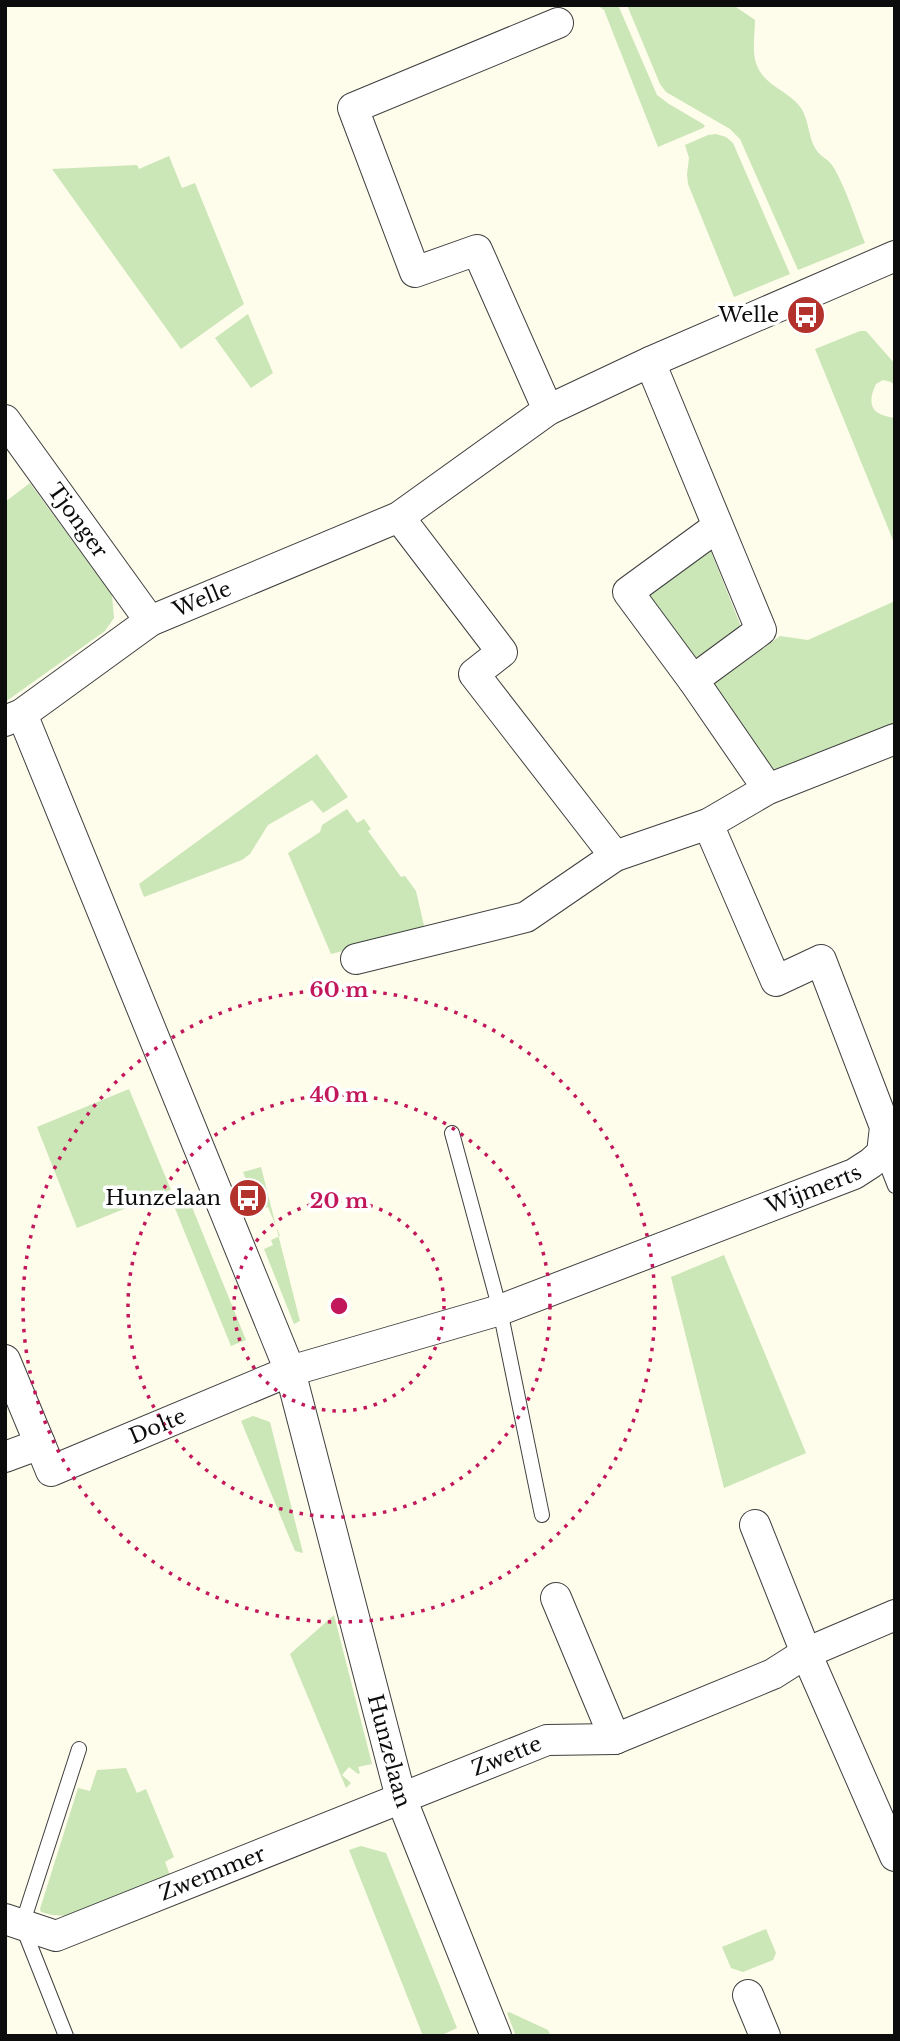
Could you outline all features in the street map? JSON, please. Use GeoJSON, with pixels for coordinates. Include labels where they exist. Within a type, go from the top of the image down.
{"type":"FeatureCollection","features":[{"type":"Feature","properties":{"kind":"street"},"geometry":{"type":"LineString","coordinates":[[548,410],[477,250],[415,272],[353,108],[558,23]]}},
{"type":"Feature","properties":{"kind":"street","name":"Welle"},"geometry":{"type":"LineString","coordinates":[[14,718],[150,621],[399,517],[548,410],[650,362],[895,256]]}},
{"type":"Feature","properties":{"kind":"street"},"geometry":{"type":"LineString","coordinates":[[650,362],[761,630],[693,680]]}},
{"type":"Feature","properties":{"kind":"street","name":"Tjonger"},"geometry":{"type":"LineString","coordinates":[[5,421],[150,621]]}},
{"type":"Feature","properties":{"kind":"street"},"geometry":{"type":"LineString","coordinates":[[399,517],[502,652],[474,674],[615,856]]}},
{"type":"Feature","properties":{"kind":"street"},"geometry":{"type":"LineString","coordinates":[[717,527],[628,592],[768,789]]}},
{"type":"Feature","properties":{"kind":"street","name":"Hunzelaan"},"geometry":{"type":"LineString","coordinates":[[14,718],[290,1371],[401,1798],[496,2036]]}},
{"type":"Feature","properties":{"kind":"street"},"geometry":{"type":"LineString","coordinates":[[356,959],[526,917],[615,856],[708,824],[768,789],[895,739]]}},
{"type":"Feature","properties":{"kind":"street","name":"Wijmerts"},"geometry":{"type":"LineString","coordinates":[[290,1371],[500,1310],[854,1174],[882,1153],[885,1127],[821,960],[776,981],[708,824]]}},
{"type":"Feature","properties":{"kind":"street","name":"Dolte"},"geometry":{"type":"LineString","coordinates":[[5,1360],[51,1471],[290,1371]]}},
{"type":"Feature","properties":{"kind":"street"},"geometry":{"type":"LineString","coordinates":[[5,1457],[40,1444]]}},
{"type":"Feature","properties":{"kind":"street"},"geometry":{"type":"LineString","coordinates":[[755,1525],[806,1653],[895,1856]]}},
{"type":"Feature","properties":{"kind":"street"},"geometry":{"type":"LineString","coordinates":[[556,1598],[615,1739]]}},
{"type":"Feature","properties":{"kind":"street","name":"Zwette"},"geometry":{"type":"LineString","coordinates":[[401,1798],[547,1740],[615,1739],[773,1674],[806,1653],[895,1615]]}},
{"type":"Feature","properties":{"kind":"street","name":"Zwemmer"},"geometry":{"type":"LineString","coordinates":[[14,1922],[57,1936],[401,1798]]}},
{"type":"Feature","properties":{"kind":"street"},"geometry":{"type":"LineString","coordinates":[[748,1995],[765,2036]]}},
{"type":"Feature","properties":{"kind":"lane"},"geometry":{"type":"LineString","coordinates":[[452,1133],[500,1310],[542,1514]]}},
{"type":"Feature","properties":{"kind":"lane"},"geometry":{"type":"LineString","coordinates":[[882,1153],[895,1186]]}},
{"type":"Feature","properties":{"kind":"lane"},"geometry":{"type":"LineString","coordinates":[[66,2036],[14,1922],[79,1749]]}},
{"type":"Feature","properties":{"kind":"green space"},"geometry":{"type":"Polygon","coordinates":[[[597,5],[618,5],[657,95],[703,124],[703,128],[658,147],[604,10],[597,5]]]}},
{"type":"Feature","properties":{"kind":"green space"},"geometry":{"type":"Polygon","coordinates":[[[627,5],[733,5],[755,20],[754,51],[758,68],[767,80],[801,108],[815,148],[832,165],[839,177],[865,243],[798,270],[740,139],[730,129],[666,92],[660,84],[627,5]]]}},
{"type":"Feature","properties":{"kind":"green space"},"geometry":{"type":"Polygon","coordinates":[[[716,134],[733,143],[790,274],[734,297],[688,184],[689,158],[685,145],[716,134]]]}},
{"type":"Feature","properties":{"kind":"green space"},"geometry":{"type":"Polygon","coordinates":[[[169,156],[182,188],[195,183],[244,304],[181,349],[52,169],[137,165],[139,169],[169,156]]]}},
{"type":"Feature","properties":{"kind":"green space"},"geometry":{"type":"Polygon","coordinates":[[[248,314],[273,373],[251,388],[215,338],[248,314]]]}},
{"type":"Feature","properties":{"kind":"green space"},"geometry":{"type":"Polygon","coordinates":[[[866,331],[895,364],[895,386],[883,380],[876,384],[872,403],[876,411],[895,418],[895,545],[815,349],[866,331]]]}},
{"type":"Feature","properties":{"kind":"green space"},"geometry":{"type":"Polygon","coordinates":[[[30,483],[112,595],[114,618],[105,631],[5,702],[5,502],[30,483]]]}},
{"type":"Feature","properties":{"kind":"green space"},"geometry":{"type":"Polygon","coordinates":[[[710,549],[740,624],[739,631],[695,669],[643,598],[710,549]]]}},
{"type":"Feature","properties":{"kind":"green space"},"geometry":{"type":"Polygon","coordinates":[[[895,601],[895,726],[777,774],[711,686],[780,636],[808,640],[895,601]]]}},
{"type":"Feature","properties":{"kind":"green space"},"geometry":{"type":"Polygon","coordinates":[[[317,754],[348,797],[323,813],[312,800],[268,825],[250,854],[242,860],[144,897],[139,884],[317,754]]]}},
{"type":"Feature","properties":{"kind":"green space"},"geometry":{"type":"Polygon","coordinates":[[[347,809],[357,823],[364,819],[371,829],[368,831],[401,877],[405,876],[416,891],[425,930],[331,954],[288,853],[320,832],[322,825],[347,809]]]}},
{"type":"Feature","properties":{"kind":"green space"},"geometry":{"type":"Polygon","coordinates":[[[129,1089],[171,1190],[77,1228],[37,1127],[129,1089]]]}},
{"type":"Feature","properties":{"kind":"green space"},"geometry":{"type":"Polygon","coordinates":[[[261,1167],[276,1226],[268,1207],[259,1211],[243,1172],[261,1167]]]}},
{"type":"Feature","properties":{"kind":"green space"},"geometry":{"type":"Polygon","coordinates":[[[185,1202],[188,1209],[192,1207],[246,1340],[231,1346],[174,1206],[185,1202]]]}},
{"type":"Feature","properties":{"kind":"green space"},"geometry":{"type":"Polygon","coordinates":[[[279,1237],[300,1321],[294,1324],[264,1249],[273,1245],[271,1240],[279,1237]]]}},
{"type":"Feature","properties":{"kind":"green space"},"geometry":{"type":"Polygon","coordinates":[[[724,1255],[806,1453],[724,1488],[671,1277],[724,1255]]]}},
{"type":"Feature","properties":{"kind":"green space"},"geometry":{"type":"Polygon","coordinates":[[[253,1416],[270,1422],[303,1553],[295,1551],[241,1421],[253,1416]]]}},
{"type":"Feature","properties":{"kind":"green space"},"geometry":{"type":"Polygon","coordinates":[[[334,1615],[372,1764],[358,1767],[358,1774],[349,1767],[342,1775],[351,1783],[346,1788],[290,1654],[334,1615]]]}},
{"type":"Feature","properties":{"kind":"green space"},"geometry":{"type":"Polygon","coordinates":[[[126,1768],[137,1793],[146,1789],[174,1857],[165,1862],[170,1875],[68,1916],[41,1912],[78,1788],[90,1791],[97,1770],[126,1768]]]}},
{"type":"Feature","properties":{"kind":"green space"},"geometry":{"type":"Polygon","coordinates":[[[361,1846],[386,1853],[457,2028],[440,2036],[423,2036],[349,1850],[361,1846]]]}},
{"type":"Feature","properties":{"kind":"green space"},"geometry":{"type":"Polygon","coordinates":[[[766,1929],[776,1953],[773,1960],[743,1972],[731,1968],[722,1947],[766,1929]]]}},
{"type":"Feature","properties":{"kind":"green space"},"geometry":{"type":"Polygon","coordinates":[[[507,2013],[548,2030],[551,2036],[516,2036],[507,2013]]]}},
{"type":"Feature","properties":{"kind":"place","name":"Welle"},"geometry":{"type":"Point","coordinates":[806,315]}},
{"type":"Feature","properties":{"kind":"place","name":"Hunzelaan"},"geometry":{"type":"Point","coordinates":[248,1198]}}]}
